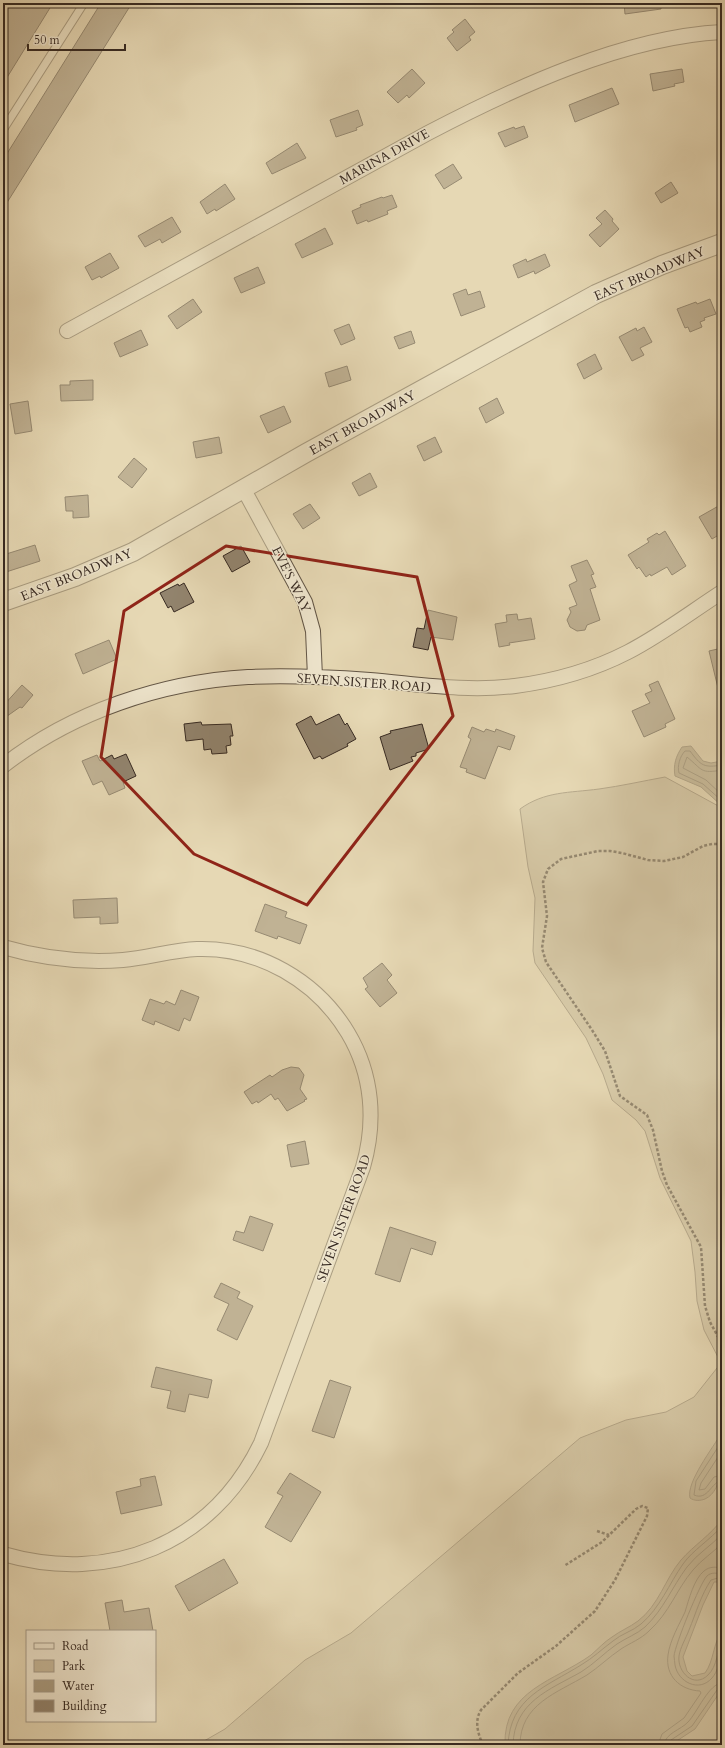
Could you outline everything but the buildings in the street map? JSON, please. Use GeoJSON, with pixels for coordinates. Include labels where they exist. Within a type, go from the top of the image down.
{"type":"FeatureCollection","features":[{"type":"Feature","properties":{"kind":"street","name":"MARINA DRIVE"},"geometry":{"type":"LineString","coordinates":[[66,331],[428,132],[488,102],[582,64],[641,44],[722,32]]}},
{"type":"Feature","properties":{"kind":"street","name":"EAST BROADWAY"},"geometry":{"type":"LineString","coordinates":[[3,602],[75,577],[133,552],[243,488],[596,294],[662,264],[722,243]]}},
{"type":"Feature","properties":{"kind":"street","name":"EVE'S WAY"},"geometry":{"type":"LineString","coordinates":[[243,488],[305,602],[313,631],[315,677]]}},
{"type":"Feature","properties":{"kind":"street","name":"SEVEN SISTER ROAD"},"geometry":{"type":"LineString","coordinates":[[3,766],[40,741],[72,723],[105,708],[140,696],[211,680],[248,677],[315,677],[456,689],[486,689],[545,681],[573,674],[628,652],[722,592]]}},
{"type":"Feature","properties":{"kind":"street","name":"SEVEN SISTER ROAD"},"geometry":{"type":"LineString","coordinates":[[3,947],[40,956],[95,961],[123,960],[196,949],[239,954],[274,965],[293,976],[316,993],[344,1026],[357,1051],[366,1078],[371,1121],[368,1150],[363,1167],[261,1442],[252,1460],[234,1488],[211,1512],[184,1533],[154,1548],[133,1556],[106,1562],[62,1564],[36,1561],[3,1554]]}},
{"type":"Feature","properties":{"kind":"lane"},"geometry":{"type":"LineString","coordinates":[[3,130],[84,3]]}},
{"type":"Feature","properties":{"kind":"path"},"geometry":{"type":"LineString","coordinates":[[722,844],[703,846],[683,857],[664,861],[648,860],[622,852],[598,851],[561,859],[548,869],[543,882],[547,916],[542,948],[546,962],[605,1052],[620,1096],[643,1111],[650,1121],[667,1185],[701,1247],[705,1306],[710,1322],[722,1344]]}},
{"type":"Feature","properties":{"kind":"path"},"geometry":{"type":"LineString","coordinates":[[483,1745],[477,1726],[478,1715],[481,1710],[518,1673],[556,1646],[595,1611],[615,1580],[647,1516],[648,1508],[642,1506],[636,1509],[602,1542],[564,1566]]}},
{"type":"Feature","properties":{"kind":"path"},"geometry":{"type":"LineString","coordinates":[[597,1531],[609,1535]]}},
{"type":"Feature","properties":{"kind":"highlighted area"},"geometry":{"type":"Polygon","coordinates":[[[226,546],[417,577],[453,716],[307,905],[194,854],[101,757],[124,611],[226,546]]]}},
{"type":"Feature","properties":{"kind":"green space"},"geometry":{"type":"Polygon","coordinates":[[[665,777],[722,808],[722,1745],[197,1745],[225,1729],[305,1660],[351,1633],[580,1438],[626,1420],[666,1412],[694,1397],[721,1363],[704,1330],[697,1301],[691,1241],[660,1178],[645,1131],[636,1120],[612,1100],[603,1074],[586,1038],[535,963],[533,951],[535,898],[528,867],[520,809],[529,803],[548,796],[567,792],[607,788],[665,777]]]}},
{"type":"Feature","properties":{"kind":"water"},"geometry":{"type":"Polygon","coordinates":[[[459,3],[485,3],[472,7],[459,3]]]}},
{"type":"Feature","properties":{"kind":"water"},"geometry":{"type":"Polygon","coordinates":[[[691,746],[703,761],[711,763],[722,761],[722,806],[701,787],[675,776],[675,764],[680,750],[682,747],[691,746]]]}},
{"type":"Feature","properties":{"kind":"water"},"geometry":{"type":"Polygon","coordinates":[[[722,1432],[721,1470],[716,1488],[705,1499],[692,1499],[690,1498],[690,1491],[696,1474],[722,1432]]]}},
{"type":"Feature","properties":{"kind":"water"},"geometry":{"type":"Polygon","coordinates":[[[722,1519],[722,1596],[719,1582],[714,1582],[703,1605],[683,1657],[687,1671],[692,1676],[705,1673],[722,1631],[722,1689],[695,1729],[672,1744],[505,1745],[507,1726],[513,1711],[522,1699],[547,1680],[591,1655],[609,1639],[645,1615],[657,1600],[675,1567],[718,1525],[722,1519]]]}}]}
